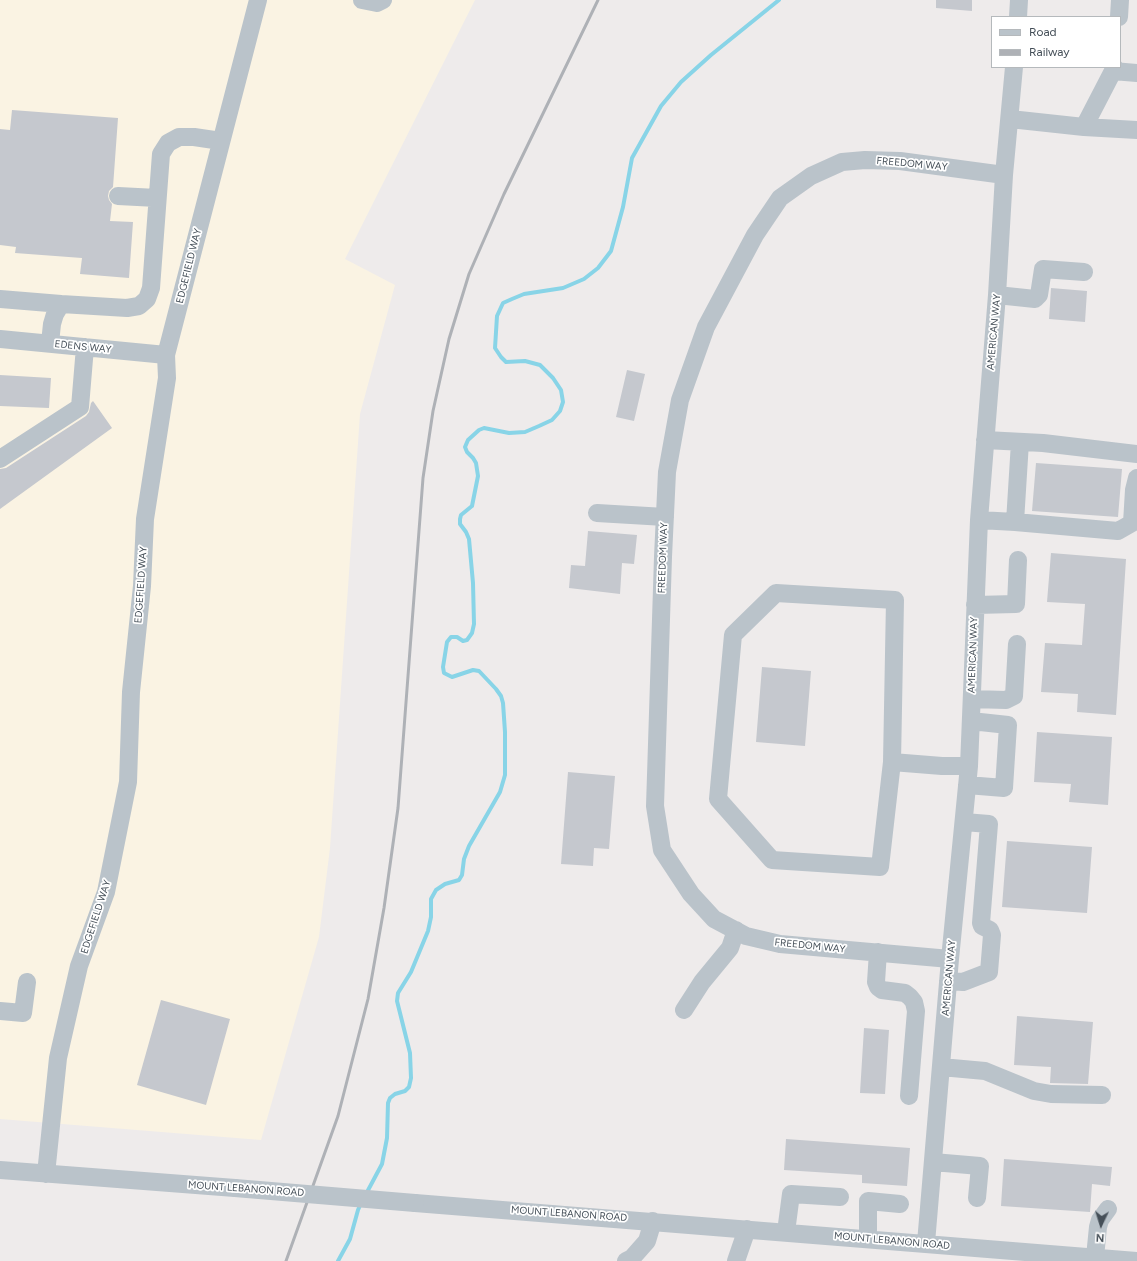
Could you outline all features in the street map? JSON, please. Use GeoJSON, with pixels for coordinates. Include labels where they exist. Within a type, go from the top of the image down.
{"type":"FeatureCollection","features":[{"type":"Feature","properties":{"kind":"street","name":"EDGEFIELD WAY"},"geometry":{"type":"LineString","coordinates":[[46,1174],[58,1058],[79,966],[106,892],[128,782],[131,692],[142,586],[145,519],[167,378],[166,355],[258,0]]}},
{"type":"Feature","properties":{"kind":"street"},"geometry":{"type":"LineString","coordinates":[[362,0],[377,2],[383,0]]}},
{"type":"Feature","properties":{"kind":"street"},"geometry":{"type":"LineString","coordinates":[[1018,16],[1019,0]]}},
{"type":"Feature","properties":{"kind":"street"},"geometry":{"type":"LineString","coordinates":[[1118,16],[1120,0]]}},
{"type":"Feature","properties":{"kind":"street","name":"AMERICAN WAY"},"geometry":{"type":"LineString","coordinates":[[926,1243],[948,981],[969,766],[979,520],[997,295],[1004,175],[1014,68]]}},
{"type":"Feature","properties":{"kind":"street"},"geometry":{"type":"LineString","coordinates":[[1084,127],[1114,69],[1137,73]]}},
{"type":"Feature","properties":{"kind":"street"},"geometry":{"type":"LineString","coordinates":[[1010,119],[1084,127],[1137,130]]}},
{"type":"Feature","properties":{"kind":"street"},"geometry":{"type":"LineString","coordinates":[[0,299],[127,308],[139,306],[147,299],[151,288],[161,154],[168,143],[179,137],[194,137],[222,141]]}},
{"type":"Feature","properties":{"kind":"street","name":"FREEDOM WAY"},"geometry":{"type":"LineString","coordinates":[[950,959],[780,944],[746,936],[714,919],[682,882],[662,850],[655,806],[667,472],[672,437],[680,400],[709,321],[754,235],[780,198],[811,176],[842,162],[865,160],[900,161],[1004,175]]}},
{"type":"Feature","properties":{"kind":"street"},"geometry":{"type":"LineString","coordinates":[[118,196],[158,198]]}},
{"type":"Feature","properties":{"kind":"street"},"geometry":{"type":"LineString","coordinates":[[997,295],[1035,299],[1039,295],[1043,269],[1084,272]]}},
{"type":"Feature","properties":{"kind":"street"},"geometry":{"type":"LineString","coordinates":[[50,344],[52,324],[55,314],[61,304]]}},
{"type":"Feature","properties":{"kind":"street","name":"EDENS WAY"},"geometry":{"type":"LineString","coordinates":[[0,339],[166,355]]}},
{"type":"Feature","properties":{"kind":"street"},"geometry":{"type":"LineString","coordinates":[[0,460],[80,407],[85,347]]}},
{"type":"Feature","properties":{"kind":"street"},"geometry":{"type":"LineString","coordinates":[[985,440],[1043,443],[1137,454]]}},
{"type":"Feature","properties":{"kind":"street"},"geometry":{"type":"LineString","coordinates":[[1015,522],[1020,442]]}},
{"type":"Feature","properties":{"kind":"street"},"geometry":{"type":"LineString","coordinates":[[979,520],[1118,530],[1132,523],[1134,490],[1137,478]]}},
{"type":"Feature","properties":{"kind":"street"},"geometry":{"type":"LineString","coordinates":[[597,513],[665,517]]}},
{"type":"Feature","properties":{"kind":"street"},"geometry":{"type":"LineString","coordinates":[[975,604],[1016,604],[1018,560]]}},
{"type":"Feature","properties":{"kind":"street"},"geometry":{"type":"LineString","coordinates":[[776,593],[895,600],[892,762],[880,867],[772,860],[718,800],[733,635],[776,593]]}},
{"type":"Feature","properties":{"kind":"street"},"geometry":{"type":"LineString","coordinates":[[972,699],[1006,700],[1014,696],[1017,644]]}},
{"type":"Feature","properties":{"kind":"street"},"geometry":{"type":"LineString","coordinates":[[967,785],[1004,788],[1008,725],[971,721]]}},
{"type":"Feature","properties":{"kind":"street"},"geometry":{"type":"LineString","coordinates":[[892,762],[942,766],[969,766]]}},
{"type":"Feature","properties":{"kind":"street"},"geometry":{"type":"LineString","coordinates":[[948,981],[963,982],[989,972],[992,935],[990,930],[982,926],[981,923],[989,824],[964,822]]}},
{"type":"Feature","properties":{"kind":"street"},"geometry":{"type":"LineString","coordinates":[[684,1010],[702,982],[730,948],[736,930]]}},
{"type":"Feature","properties":{"kind":"street"},"geometry":{"type":"LineString","coordinates":[[878,952],[876,982],[878,987],[882,990],[905,993],[914,1002],[916,1010],[909,1096]]}},
{"type":"Feature","properties":{"kind":"street"},"geometry":{"type":"LineString","coordinates":[[0,1011],[23,1013],[27,982]]}},
{"type":"Feature","properties":{"kind":"street"},"geometry":{"type":"LineString","coordinates":[[941,1068],[985,1070],[1034,1090],[1051,1094],[1102,1095]]}},
{"type":"Feature","properties":{"kind":"street"},"geometry":{"type":"LineString","coordinates":[[933,1162],[980,1166],[977,1198]]}},
{"type":"Feature","properties":{"kind":"street","name":"MOUNT LEBANON ROAD"},"geometry":{"type":"LineString","coordinates":[[0,1170],[1128,1260]]}},
{"type":"Feature","properties":{"kind":"street"},"geometry":{"type":"LineString","coordinates":[[786,1232],[791,1194],[840,1197]]}},
{"type":"Feature","properties":{"kind":"street"},"geometry":{"type":"LineString","coordinates":[[868,1239],[868,1201],[900,1204]]}},
{"type":"Feature","properties":{"kind":"street"},"geometry":{"type":"LineString","coordinates":[[1095,1257],[1100,1220],[1108,1209]]}},
{"type":"Feature","properties":{"kind":"street"},"geometry":{"type":"LineString","coordinates":[[630,1260],[647,1241],[653,1221]]}},
{"type":"Feature","properties":{"kind":"street"},"geometry":{"type":"LineString","coordinates":[[736,1261],[747,1229]]}},
{"type":"Feature","properties":{"kind":"shaded area"},"geometry":{"type":"Polygon","coordinates":[[[0,0],[475,0],[345,259],[395,285],[360,414],[330,848],[319,937],[261,1140],[0,1119],[0,0]]]}},
{"type":"Feature","properties":{"kind":"building"},"geometry":{"type":"Polygon","coordinates":[[[936,0],[972,0],[972,11],[936,8],[936,0]]]}},
{"type":"Feature","properties":{"kind":"building"},"geometry":{"type":"Polygon","coordinates":[[[12,110],[118,118],[113,187],[109,191],[108,196],[112,204],[110,221],[133,222],[129,278],[80,274],[82,258],[15,253],[16,247],[0,245],[0,129],[10,130],[12,110]]]}},
{"type":"Feature","properties":{"kind":"building"},"geometry":{"type":"Polygon","coordinates":[[[1051,288],[1087,291],[1085,322],[1049,319],[1051,288]]]}},
{"type":"Feature","properties":{"kind":"building"},"geometry":{"type":"Polygon","coordinates":[[[627,370],[645,374],[634,421],[616,417],[627,370]]]}},
{"type":"Feature","properties":{"kind":"building"},"geometry":{"type":"Polygon","coordinates":[[[0,375],[51,378],[49,408],[0,406],[0,375]]]}},
{"type":"Feature","properties":{"kind":"building"},"geometry":{"type":"Polygon","coordinates":[[[93,401],[112,428],[0,509],[0,469],[6,468],[86,416],[93,401]]]}},
{"type":"Feature","properties":{"kind":"building"},"geometry":{"type":"Polygon","coordinates":[[[1036,463],[1122,469],[1118,517],[1032,511],[1036,463]]]}},
{"type":"Feature","properties":{"kind":"building"},"geometry":{"type":"Polygon","coordinates":[[[588,531],[637,535],[634,564],[622,563],[620,594],[569,588],[571,565],[585,566],[588,531]]]}},
{"type":"Feature","properties":{"kind":"building"},"geometry":{"type":"Polygon","coordinates":[[[1051,553],[1126,559],[1116,715],[1077,712],[1078,694],[1041,692],[1045,643],[1082,645],[1085,604],[1047,602],[1051,553]]]}},
{"type":"Feature","properties":{"kind":"building"},"geometry":{"type":"Polygon","coordinates":[[[762,667],[811,671],[805,746],[756,742],[762,667]]]}},
{"type":"Feature","properties":{"kind":"building"},"geometry":{"type":"Polygon","coordinates":[[[1037,732],[1112,737],[1108,805],[1069,802],[1071,784],[1034,782],[1037,732]]]}},
{"type":"Feature","properties":{"kind":"building"},"geometry":{"type":"Polygon","coordinates":[[[568,772],[615,776],[609,849],[594,848],[593,866],[561,864],[568,772]]]}},
{"type":"Feature","properties":{"kind":"building"},"geometry":{"type":"Polygon","coordinates":[[[1007,841],[1092,847],[1087,913],[1002,907],[1007,841]]]}},
{"type":"Feature","properties":{"kind":"building"},"geometry":{"type":"Polygon","coordinates":[[[161,1000],[230,1019],[206,1105],[137,1085],[161,1000]]]}},
{"type":"Feature","properties":{"kind":"building"},"geometry":{"type":"Polygon","coordinates":[[[1017,1016],[1093,1022],[1088,1084],[1050,1083],[1051,1067],[1014,1065],[1017,1016]]]}},
{"type":"Feature","properties":{"kind":"building"},"geometry":{"type":"Polygon","coordinates":[[[864,1028],[889,1030],[885,1094],[860,1093],[864,1028]]]}},
{"type":"Feature","properties":{"kind":"building"},"geometry":{"type":"Polygon","coordinates":[[[786,1139],[910,1148],[907,1186],[862,1183],[862,1175],[784,1170],[786,1139]]]}},
{"type":"Feature","properties":{"kind":"building"},"geometry":{"type":"Polygon","coordinates":[[[1004,1159],[1112,1167],[1110,1186],[1092,1184],[1090,1212],[1001,1206],[1004,1159]]]}},
{"type":"Feature","properties":{"kind":"waterway"},"geometry":{"type":"LineString","coordinates":[[366,1194],[382,1164],[387,1138],[388,1103],[390,1098],[395,1094],[405,1091],[409,1087],[411,1078],[410,1053],[397,1001],[398,993],[411,972],[428,931],[431,917],[431,899],[436,890],[445,884],[459,880],[462,875],[464,859],[469,846],[500,792],[505,775],[505,732],[503,703],[501,696],[479,671],[473,670],[452,677],[444,673],[443,667],[447,642],[451,637],[457,637],[463,641],[467,640],[472,633],[474,624],[473,583],[469,539],[460,524],[460,519],[461,515],[472,506],[478,476],[476,463],[465,447],[468,440],[479,430],[484,428],[509,433],[525,432],[539,426],[552,420],[560,411],[563,402],[561,390],[553,378],[540,365],[525,361],[506,362],[501,357],[495,348],[497,316],[503,303],[524,294],[563,288],[584,279],[598,268],[611,251],[623,207],[632,158],[661,106],[681,82],[711,55],[779,0]]}},
{"type":"Feature","properties":{"kind":"waterway"},"geometry":{"type":"LineString","coordinates":[[338,1261],[350,1239],[361,1203]]}},
{"type":"Feature","properties":{"kind":"railway"},"geometry":{"type":"LineString","coordinates":[[286,1261],[338,1116],[368,999],[384,908],[398,808],[423,478],[433,411],[449,339],[469,274],[504,194],[598,0]]}}]}
